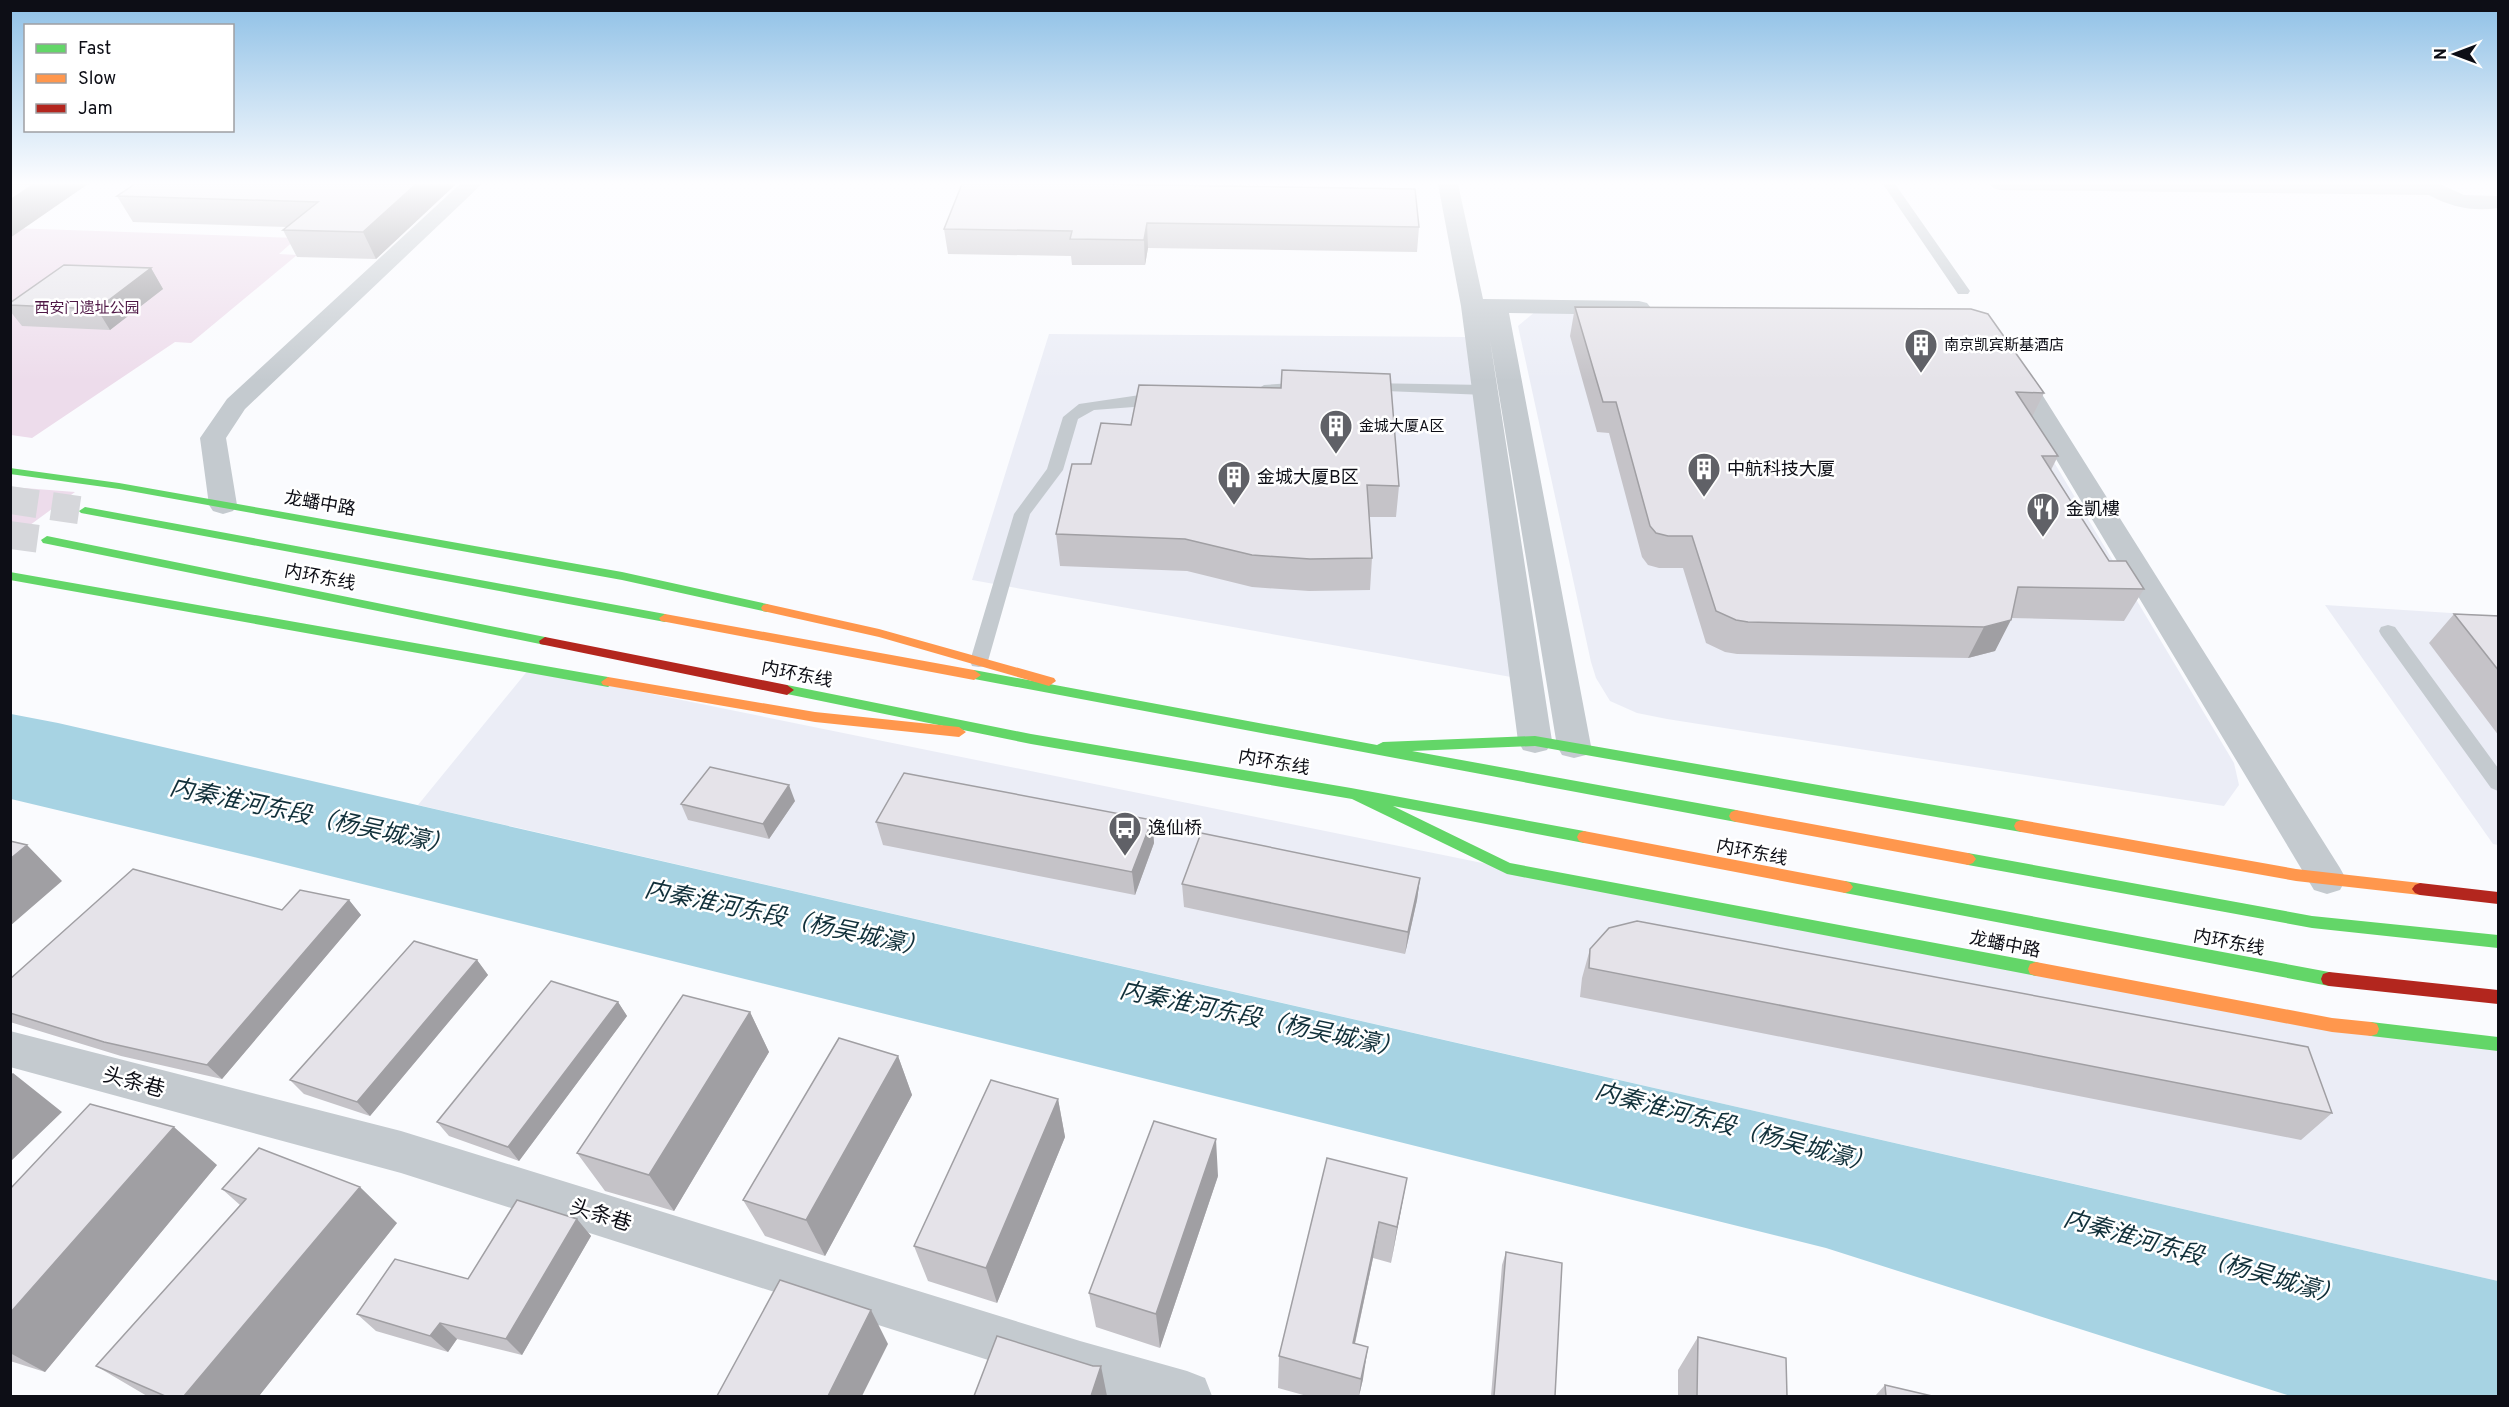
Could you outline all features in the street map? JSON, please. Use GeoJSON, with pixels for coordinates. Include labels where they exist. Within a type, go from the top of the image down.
{"type":"FeatureCollection","features":[{"type":"Feature","properties":{"kind":"main road","name":"龙蟠中路"},"geometry":{"type":"LineString","coordinates":[[10,471],[223,505],[622,576],[879,633],[1114,700]]}},
{"type":"Feature","properties":{"kind":"main road","name":"内环东线"},"geometry":{"type":"LineString","coordinates":[[85,511],[2312,922],[2499,942]]}},
{"type":"Feature","properties":{"kind":"main road","name":"内环东线"},"geometry":{"type":"LineString","coordinates":[[47,540],[1031,739],[1351,793],[1929,905],[2322,978],[2499,997]]}},
{"type":"Feature","properties":{"kind":"main road"},"geometry":{"type":"LineString","coordinates":[[10,576],[529,669],[815,717],[1031,739]]}},
{"type":"Feature","properties":{"kind":"main road"},"geometry":{"type":"LineString","coordinates":[[1366,748],[1535,741],[1574,746],[2296,875],[2499,898]]}},
{"type":"Feature","properties":{"kind":"main road","name":"龙蟠中路"},"geometry":{"type":"LineString","coordinates":[[1351,793],[1507,868],[2332,1024],[2499,1044]]}},
{"type":"Feature","properties":{"kind":"street"},"geometry":{"type":"LineString","coordinates":[[223,505],[213,438],[224,419],[245,396],[402,250]]}},
{"type":"Feature","properties":{"kind":"street"},"geometry":{"type":"LineString","coordinates":[[1468,250],[1485,306],[1574,746]]}},
{"type":"Feature","properties":{"kind":"street"},"geometry":{"type":"LineString","coordinates":[[1485,306],[1661,308]]}},
{"type":"Feature","properties":{"kind":"street"},"geometry":{"type":"LineString","coordinates":[[1485,306],[1486,390],[1535,741]]}},
{"type":"Feature","properties":{"kind":"street"},"geometry":{"type":"LineString","coordinates":[[2000,346],[2327,879]]}},
{"type":"Feature","properties":{"kind":"street","name":"头条巷"},"geometry":{"type":"LineString","coordinates":[[10,1049],[401,1152],[1069,1362],[1187,1396]]}},
{"type":"Feature","properties":{"kind":"lane"},"geometry":{"type":"LineString","coordinates":[[1928,250],[1962,306]]}},
{"type":"Feature","properties":{"kind":"lane"},"geometry":{"type":"LineString","coordinates":[[1234,401],[1245,401],[1257,397],[1269,388],[1323,386]]}},
{"type":"Feature","properties":{"kind":"lane"},"geometry":{"type":"LineString","coordinates":[[1346,387],[1486,390]]}},
{"type":"Feature","properties":{"kind":"lane"},"geometry":{"type":"LineString","coordinates":[[979,661],[1022,514],[1055,470],[1071,417],[1084,407],[1094,405],[1140,400],[1175,400]]}},
{"type":"Feature","properties":{"kind":"lane"},"geometry":{"type":"LineString","coordinates":[[2388,631],[2499,783]]}},
{"type":"Feature","properties":{"kind":"shaded area"},"geometry":{"type":"Polygon","coordinates":[[[1536,311],[1976,332],[2234,763],[2239,785],[2224,806],[1667,719],[1637,713],[1610,701],[1596,678],[1591,662],[1518,326],[1536,311]]]}},
{"type":"Feature","properties":{"kind":"shaded area"},"geometry":{"type":"Polygon","coordinates":[[[1049,334],[1467,337],[1511,677],[972,580],[1049,334]]]}},
{"type":"Feature","properties":{"kind":"shaded area"},"geometry":{"type":"Polygon","coordinates":[[[2325,605],[2498,616],[2498,845],[2493,844],[2325,605]]]}},
{"type":"Feature","properties":{"kind":"shaded area"},"geometry":{"type":"Polygon","coordinates":[[[529,669],[1507,868],[2332,1025],[2498,1044],[2498,1281],[418,805],[529,669]]]}},
{"type":"Feature","properties":{"kind":"green space","name":"西安门遗址公园"},"geometry":{"type":"Polygon","coordinates":[[[10,250],[284,250],[279,254],[297,255],[191,343],[175,342],[32,438],[11,435],[10,250]]]}},
{"type":"Feature","properties":{"kind":"green space"},"geometry":{"type":"Polygon","coordinates":[[[11,487],[75,492],[11,539],[11,487]]]}},
{"type":"Feature","properties":{"kind":"water","name":"内秦淮河东段（杨吴城濠）"},"geometry":{"type":"Polygon","coordinates":[[[11,714],[2498,1281],[2498,1396],[2290,1396],[1826,1248],[262,859],[11,799],[11,714]]]}},
{"type":"Feature","properties":{"kind":"building"},"geometry":{"type":"Polygon","coordinates":[[[64,265],[151,268],[97,309],[10,305],[64,265]]]}},
{"type":"Feature","properties":{"kind":"building"},"geometry":{"type":"Polygon","coordinates":[[[1575,307],[1971,309],[1988,314],[2044,393],[2016,392],[2058,456],[2042,456],[2109,561],[2126,561],[2144,589],[2018,587],[2011,620],[1984,627],[1748,622],[1736,620],[1716,611],[1692,536],[1668,536],[1656,533],[1650,526],[1616,402],[1603,402],[1575,307]]]}},
{"type":"Feature","properties":{"kind":"building","name":"金城大厦B区"},"geometry":{"type":"Polygon","coordinates":[[[1282,370],[1390,374],[1399,486],[1367,485],[1372,558],[1310,559],[1252,555],[1185,539],[1056,534],[1072,464],[1091,464],[1101,423],[1131,425],[1139,385],[1281,388],[1282,370]]]}},
{"type":"Feature","properties":{"kind":"building"},"geometry":{"type":"Polygon","coordinates":[[[2454,614],[2499,616],[2499,671],[2454,614]]]}},
{"type":"Feature","properties":{"kind":"building"},"geometry":{"type":"Polygon","coordinates":[[[710,767],[789,785],[763,824],[681,804],[710,767]]]}},
{"type":"Feature","properties":{"kind":"building"},"geometry":{"type":"Polygon","coordinates":[[[904,773],[1152,820],[1132,872],[876,822],[904,773]]]}},
{"type":"Feature","properties":{"kind":"building"},"geometry":{"type":"Polygon","coordinates":[[[1201,833],[1420,878],[1408,932],[1182,884],[1201,833]]]}},
{"type":"Feature","properties":{"kind":"building"},"geometry":{"type":"Polygon","coordinates":[[[10,841],[27,845],[10,859],[10,841]]]}},
{"type":"Feature","properties":{"kind":"building"},"geometry":{"type":"Polygon","coordinates":[[[133,869],[282,910],[300,890],[349,900],[207,1065],[104,1042],[10,1013],[10,979],[133,869]]]}},
{"type":"Feature","properties":{"kind":"building"},"geometry":{"type":"Polygon","coordinates":[[[1637,921],[2308,1047],[2332,1113],[1589,968],[1590,949],[1609,928],[1637,921]]]}},
{"type":"Feature","properties":{"kind":"building"},"geometry":{"type":"Polygon","coordinates":[[[414,941],[477,960],[357,1102],[290,1080],[414,941]]]}},
{"type":"Feature","properties":{"kind":"building"},"geometry":{"type":"Polygon","coordinates":[[[551,981],[618,1002],[508,1147],[437,1122],[551,981]]]}},
{"type":"Feature","properties":{"kind":"building"},"geometry":{"type":"Polygon","coordinates":[[[683,995],[750,1012],[649,1175],[577,1153],[683,995]]]}},
{"type":"Feature","properties":{"kind":"building"},"geometry":{"type":"Polygon","coordinates":[[[839,1038],[898,1056],[806,1220],[743,1200],[839,1038]]]}},
{"type":"Feature","properties":{"kind":"building"},"geometry":{"type":"Polygon","coordinates":[[[991,1080],[1058,1099],[986,1268],[914,1246],[991,1080]]]}},
{"type":"Feature","properties":{"kind":"building"},"geometry":{"type":"Polygon","coordinates":[[[90,1104],[174,1127],[10,1313],[10,1189],[90,1104]]]}},
{"type":"Feature","properties":{"kind":"building"},"geometry":{"type":"Polygon","coordinates":[[[1154,1121],[1216,1139],[1156,1314],[1089,1293],[1154,1121]]]}},
{"type":"Feature","properties":{"kind":"building"},"geometry":{"type":"Polygon","coordinates":[[[259,1148],[360,1187],[184,1396],[165,1396],[96,1366],[246,1199],[222,1189],[259,1148]]]}},
{"type":"Feature","properties":{"kind":"building"},"geometry":{"type":"Polygon","coordinates":[[[1327,1158],[1407,1178],[1397,1227],[1379,1222],[1353,1343],[1368,1347],[1361,1379],[1279,1356],[1327,1158]]]}},
{"type":"Feature","properties":{"kind":"building"},"geometry":{"type":"Polygon","coordinates":[[[517,1200],[577,1219],[506,1339],[440,1323],[430,1336],[357,1314],[395,1259],[468,1279],[517,1200]]]}},
{"type":"Feature","properties":{"kind":"building"},"geometry":{"type":"Polygon","coordinates":[[[1506,1252],[1562,1263],[1555,1396],[1494,1396],[1506,1252]]]}},
{"type":"Feature","properties":{"kind":"building"},"geometry":{"type":"Polygon","coordinates":[[[780,1280],[871,1310],[828,1396],[717,1396],[780,1280]]]}},
{"type":"Feature","properties":{"kind":"building"},"geometry":{"type":"Polygon","coordinates":[[[997,1336],[1093,1366],[1101,1366],[1091,1396],[974,1396],[997,1336]]]}},
{"type":"Feature","properties":{"kind":"building"},"geometry":{"type":"Polygon","coordinates":[[[1698,1337],[1786,1358],[1787,1396],[1697,1396],[1698,1337]]]}},
{"type":"Feature","properties":{"kind":"building"},"geometry":{"type":"Polygon","coordinates":[[[1885,1385],[1932,1396],[1886,1396],[1885,1385]]]}},
{"type":"Feature","properties":{"kind":"tunnel"},"geometry":{"type":"LineString","coordinates":[[10,500],[85,511]]}},
{"type":"Feature","properties":{"kind":"tunnel"},"geometry":{"type":"LineString","coordinates":[[10,535],[47,540]]}},
{"type":"Feature","properties":{"kind":"traffic: fast"},"geometry":{"type":"LineString","coordinates":[[10,471],[119,486],[622,576],[767,608]]}},
{"type":"Feature","properties":{"kind":"traffic: fast"},"geometry":{"type":"LineString","coordinates":[[85,511],[665,618]]}},
{"type":"Feature","properties":{"kind":"traffic: fast"},"geometry":{"type":"LineString","coordinates":[[47,540],[545,641]]}},
{"type":"Feature","properties":{"kind":"traffic: fast"},"geometry":{"type":"LineString","coordinates":[[10,576],[608,682]]}},
{"type":"Feature","properties":{"kind":"traffic: fast"},"geometry":{"type":"LineString","coordinates":[[974,675],[1736,816]]}},
{"type":"Feature","properties":{"kind":"traffic: fast"},"geometry":{"type":"LineString","coordinates":[[787,690],[1031,739],[1351,793],[1584,837]]}},
{"type":"Feature","properties":{"kind":"traffic: fast"},"geometry":{"type":"LineString","coordinates":[[1383,747],[1535,741],[2021,826]]}},
{"type":"Feature","properties":{"kind":"traffic: fast"},"geometry":{"type":"LineString","coordinates":[[1358,796],[1507,868],[2036,969]]}},
{"type":"Feature","properties":{"kind":"traffic: fast"},"geometry":{"type":"LineString","coordinates":[[1968,859],[2312,922],[2498,942]]}},
{"type":"Feature","properties":{"kind":"traffic: fast"},"geometry":{"type":"LineString","coordinates":[[1845,887],[2329,979]]}},
{"type":"Feature","properties":{"kind":"traffic: fast"},"geometry":{"type":"LineString","coordinates":[[2371,1029],[2498,1044]]}},
{"type":"Feature","properties":{"kind":"traffic: slow"},"geometry":{"type":"LineString","coordinates":[[767,608],[879,633],[1049,681]]}},
{"type":"Feature","properties":{"kind":"traffic: slow"},"geometry":{"type":"LineString","coordinates":[[665,618],[974,675]]}},
{"type":"Feature","properties":{"kind":"traffic: slow"},"geometry":{"type":"LineString","coordinates":[[608,682],[815,717],[959,732]]}},
{"type":"Feature","properties":{"kind":"traffic: slow"},"geometry":{"type":"LineString","coordinates":[[1736,816],[1968,859]]}},
{"type":"Feature","properties":{"kind":"traffic: slow"},"geometry":{"type":"LineString","coordinates":[[2021,826],[2296,875],[2420,889]]}},
{"type":"Feature","properties":{"kind":"traffic: slow"},"geometry":{"type":"LineString","coordinates":[[1584,837],[1845,887]]}},
{"type":"Feature","properties":{"kind":"traffic: slow"},"geometry":{"type":"LineString","coordinates":[[2036,969],[2332,1025],[2371,1029]]}},
{"type":"Feature","properties":{"kind":"traffic: jam"},"geometry":{"type":"LineString","coordinates":[[545,641],[787,690]]}},
{"type":"Feature","properties":{"kind":"traffic: jam"},"geometry":{"type":"LineString","coordinates":[[2420,889],[2498,898]]}},
{"type":"Feature","properties":{"kind":"traffic: jam"},"geometry":{"type":"LineString","coordinates":[[2329,979],[2498,997]]}},
{"type":"Feature","properties":{"kind":"place","name":"南京凯宾斯基酒店"},"geometry":{"type":"Point","coordinates":[1921,374]}},
{"type":"Feature","properties":{"kind":"place","name":"金城大厦A区"},"geometry":{"type":"Point","coordinates":[1336,455]}},
{"type":"Feature","properties":{"kind":"place","name":"中航科技大厦"},"geometry":{"type":"Point","coordinates":[1704,498]}},
{"type":"Feature","properties":{"kind":"place","name":"金城大厦B区"},"geometry":{"type":"Point","coordinates":[1234,506]}},
{"type":"Feature","properties":{"kind":"place","name":"金凱樓"},"geometry":{"type":"Point","coordinates":[2043,538]}},
{"type":"Feature","properties":{"kind":"place","name":"逸仙桥"},"geometry":{"type":"Point","coordinates":[1125,857]}}]}
